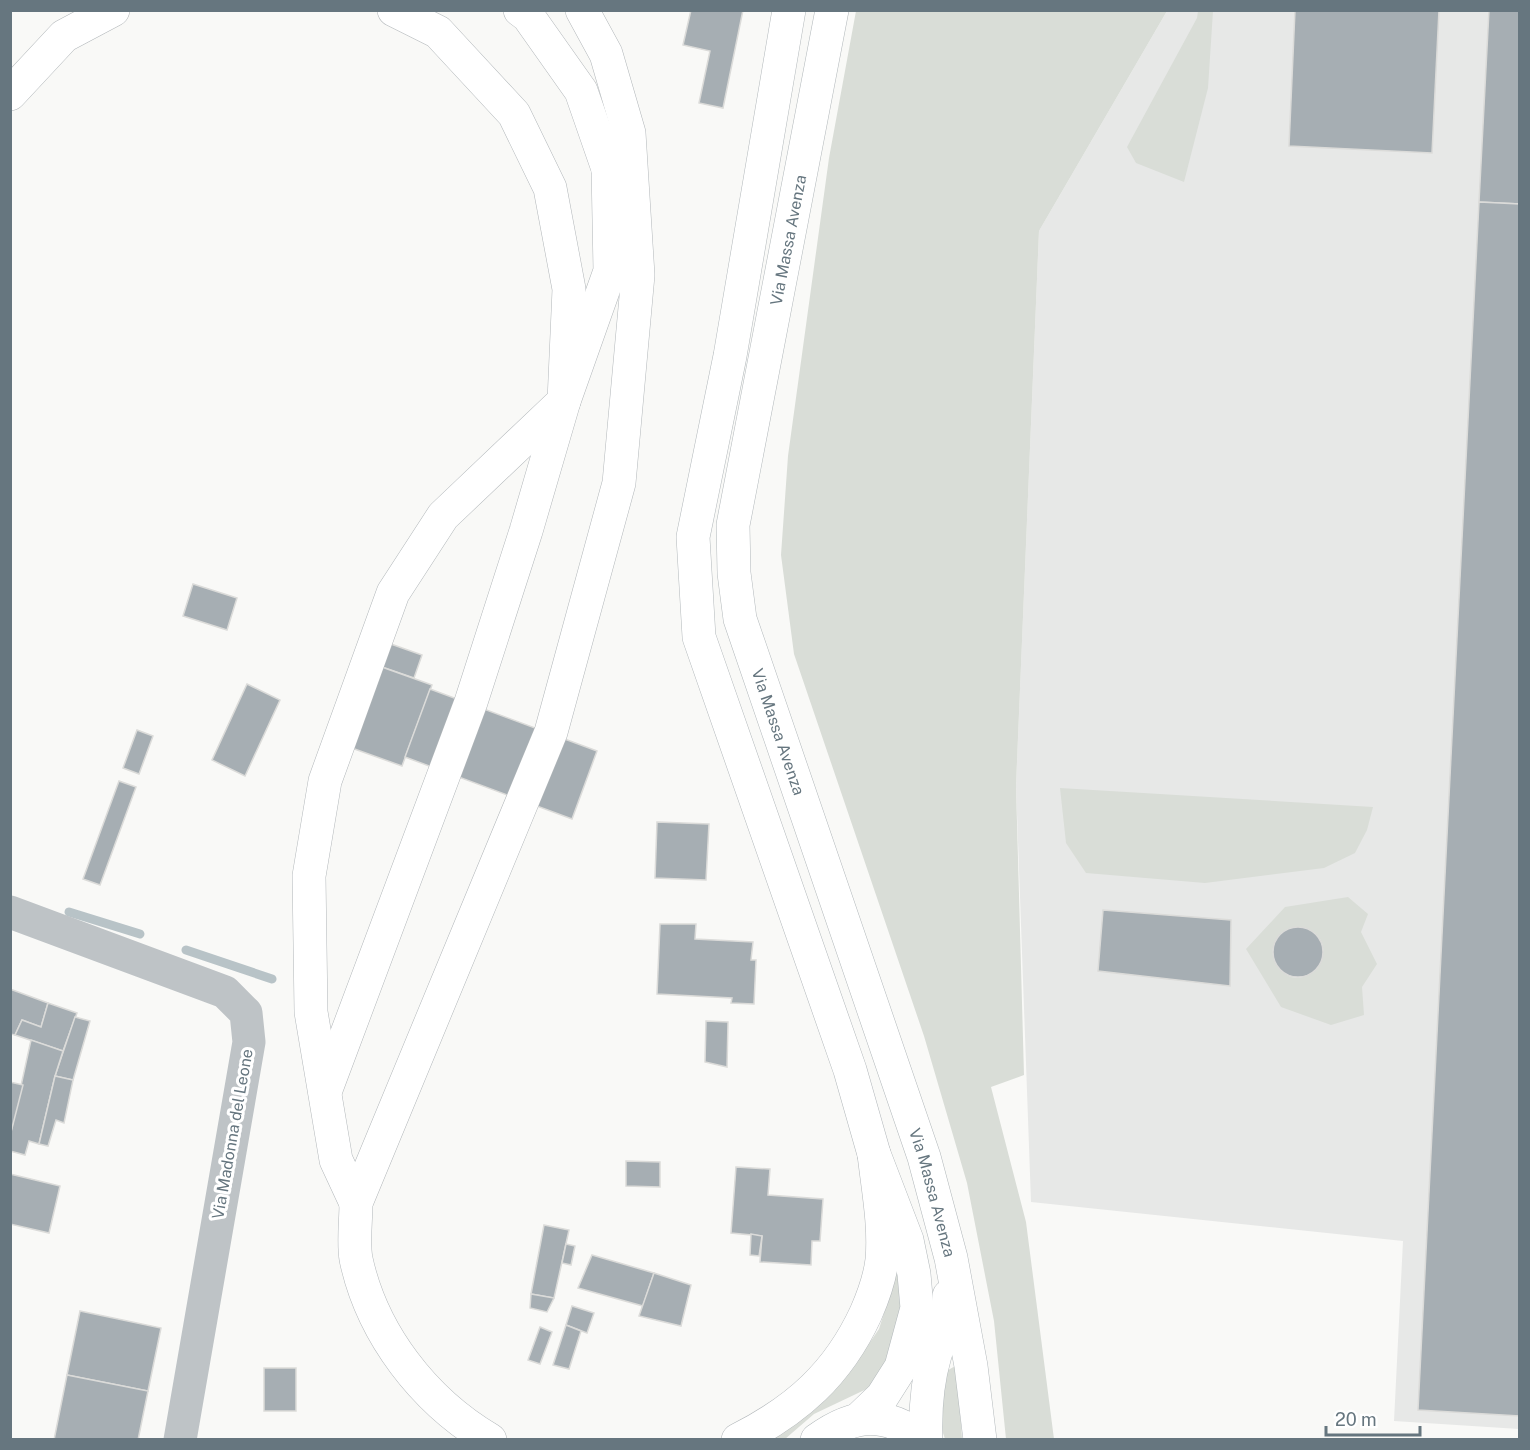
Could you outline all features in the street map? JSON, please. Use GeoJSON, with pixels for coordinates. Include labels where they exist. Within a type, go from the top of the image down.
{"type":"FeatureCollection","features":[{"type":"Feature","properties":{"kind":"main road"},"geometry":{"type":"LineString","coordinates":[[10,94],[64,36],[113,10]]}},
{"type":"Feature","properties":{"kind":"main road"},"geometry":{"type":"LineString","coordinates":[[356,1203],[336,1160],[311,1012],[309,876],[325,781],[393,593],[444,516],[564,401],[569,289],[550,188],[513,114],[438,32],[394,10]]}},
{"type":"Feature","properties":{"kind":"main road"},"geometry":{"type":"LineString","coordinates":[[520,10],[528,16],[581,91],[638,256]]}},
{"type":"Feature","properties":{"kind":"main road"},"geometry":{"type":"LineString","coordinates":[[490,1440],[449,1412],[412,1374],[378,1323],[356,1258],[356,1203],[551,732],[619,483],[638,256],[628,133],[606,54],[582,10]]}},
{"type":"Feature","properties":{"kind":"main road"},"geometry":{"type":"LineString","coordinates":[[789,10],[730,356],[693,537],[699,637],[850,1070],[874,1154],[907,1240],[914,1274],[917,1308],[901,1367],[882,1397],[860,1418]]}},
{"type":"Feature","properties":{"kind":"main road","name":"Via Massa Avenza"},"geometry":{"type":"LineString","coordinates":[[832,10],[733,525],[734,573],[740,619],[924,1157],[951,1258],[971,1366],[980,1440]]}},
{"type":"Feature","properties":{"kind":"main road"},"geometry":{"type":"LineString","coordinates":[[325,1093],[471,702],[526,531],[564,401],[610,271],[608,168]]}},
{"type":"Feature","properties":{"kind":"main road"},"geometry":{"type":"LineString","coordinates":[[738,1440],[765,1426],[800,1402],[830,1374],[855,1337],[871,1301],[882,1262],[874,1154]]}},
{"type":"Feature","properties":{"kind":"main road"},"geometry":{"type":"LineString","coordinates":[[925,1440],[925,1415],[930,1384],[949,1310],[951,1258]]}},
{"type":"Feature","properties":{"kind":"main road"},"geometry":{"type":"LineString","coordinates":[[817,1440],[836,1426],[860,1418],[885,1419],[907,1426],[925,1440]]}},
{"type":"Feature","properties":{"kind":"street","name":"Via Madonna del Leone"},"geometry":{"type":"LineString","coordinates":[[10,912],[225,992],[246,1013],[249,1042],[180,1440]]}},
{"type":"Feature","properties":{"kind":"shaded area"},"geometry":{"type":"Polygon","coordinates":[[[856,11],[1167,11],[1039,231],[1016,786],[1024,1075],[991,1087],[1026,1222],[1054,1439],[1006,1439],[994,1321],[967,1183],[924,1036],[794,654],[781,555],[788,456],[829,158],[856,11]]]}},
{"type":"Feature","properties":{"kind":"shaded area"},"geometry":{"type":"Polygon","coordinates":[[[1167,11],[1519,11],[1519,1429],[1394,1421],[1403,1241],[1031,1202],[1016,786],[1039,231],[1167,11]]]}},
{"type":"Feature","properties":{"kind":"shaded area"},"geometry":{"type":"Polygon","coordinates":[[[1198,11],[1213,11],[1208,88],[1184,182],[1136,163],[1127,147],[1197,18],[1198,11]]]}},
{"type":"Feature","properties":{"kind":"shaded area"},"geometry":{"type":"Polygon","coordinates":[[[1060,788],[1373,807],[1367,830],[1355,853],[1324,868],[1205,883],[1086,873],[1066,843],[1060,788]]]}},
{"type":"Feature","properties":{"kind":"shaded area"},"geometry":{"type":"Polygon","coordinates":[[[1348,897],[1368,914],[1361,932],[1377,964],[1362,987],[1364,1015],[1331,1025],[1281,1007],[1246,949],[1285,907],[1348,897]],[[1301,927],[1287,931],[1274,945],[1274,958],[1277,965],[1288,975],[1299,978],[1309,974],[1318,966],[1323,955],[1322,944],[1316,934],[1301,927]]]}},
{"type":"Feature","properties":{"kind":"shaded area"},"geometry":{"type":"Polygon","coordinates":[[[898,1269],[903,1294],[901,1329],[875,1385],[814,1414],[785,1439],[766,1440],[851,1370],[879,1329],[898,1269]]]}},
{"type":"Feature","properties":{"kind":"shaded area"},"geometry":{"type":"Polygon","coordinates":[[[957,1365],[962,1439],[945,1439],[941,1427],[943,1373],[957,1365]]]}},
{"type":"Feature","properties":{"kind":"building"},"geometry":{"type":"Polygon","coordinates":[[[691,10],[743,10],[723,108],[699,103],[710,51],[683,45],[691,10]]]}},
{"type":"Feature","properties":{"kind":"building"},"geometry":{"type":"Polygon","coordinates":[[[1295,10],[1439,10],[1432,153],[1289,146],[1295,10]]]}},
{"type":"Feature","properties":{"kind":"building"},"geometry":{"type":"Polygon","coordinates":[[[1489,10],[1520,10],[1520,204],[1479,202],[1489,10]]]}},
{"type":"Feature","properties":{"kind":"building"},"geometry":{"type":"Polygon","coordinates":[[[1479,202],[1520,204],[1520,1416],[1418,1410],[1479,202]]]}},
{"type":"Feature","properties":{"kind":"building"},"geometry":{"type":"Polygon","coordinates":[[[193,584],[237,598],[227,630],[183,616],[193,584]]]}},
{"type":"Feature","properties":{"kind":"building"},"geometry":{"type":"Polygon","coordinates":[[[388,643],[422,655],[414,678],[379,666],[388,643]]]}},
{"type":"Feature","properties":{"kind":"building"},"geometry":{"type":"Polygon","coordinates":[[[379,666],[432,685],[402,766],[349,747],[379,666]]]}},
{"type":"Feature","properties":{"kind":"building"},"geometry":{"type":"Polygon","coordinates":[[[247,684],[280,700],[245,776],[212,760],[247,684]]]}},
{"type":"Feature","properties":{"kind":"building"},"geometry":{"type":"Polygon","coordinates":[[[430,689],[597,751],[572,819],[405,757],[430,689]]]}},
{"type":"Feature","properties":{"kind":"building"},"geometry":{"type":"Polygon","coordinates":[[[137,730],[153,736],[139,774],[123,768],[137,730]]]}},
{"type":"Feature","properties":{"kind":"building"},"geometry":{"type":"Polygon","coordinates":[[[119,781],[136,787],[100,885],[83,879],[119,781]]]}},
{"type":"Feature","properties":{"kind":"building"},"geometry":{"type":"Polygon","coordinates":[[[657,822],[709,824],[706,880],[655,878],[657,822]]]}},
{"type":"Feature","properties":{"kind":"building"},"geometry":{"type":"Polygon","coordinates":[[[1103,910],[1231,920],[1230,986],[1098,971],[1103,910]]]}},
{"type":"Feature","properties":{"kind":"building"},"geometry":{"type":"Polygon","coordinates":[[[660,924],[696,924],[695,939],[753,942],[751,960],[756,960],[754,1004],[731,1003],[732,998],[657,994],[660,924]]]}},
{"type":"Feature","properties":{"kind":"building"},"geometry":{"type":"Polygon","coordinates":[[[1293,927],[1303,927],[1316,934],[1323,947],[1323,957],[1316,970],[1303,977],[1293,977],[1284,973],[1277,966],[1273,957],[1273,947],[1277,938],[1284,931],[1293,927]]]}},
{"type":"Feature","properties":{"kind":"building"},"geometry":{"type":"Polygon","coordinates":[[[10,989],[48,1003],[41,1027],[22,1020],[15,1035],[10,1034],[10,989]]]}},
{"type":"Feature","properties":{"kind":"building"},"geometry":{"type":"Polygon","coordinates":[[[48,1003],[77,1013],[63,1051],[15,1035],[22,1020],[41,1027],[48,1003]]]}},
{"type":"Feature","properties":{"kind":"building"},"geometry":{"type":"Polygon","coordinates":[[[75,1017],[90,1021],[73,1080],[55,1076],[75,1017]]]}},
{"type":"Feature","properties":{"kind":"building"},"geometry":{"type":"Polygon","coordinates":[[[706,1021],[728,1022],[727,1067],[705,1062],[706,1021]]]}},
{"type":"Feature","properties":{"kind":"building"},"geometry":{"type":"Polygon","coordinates":[[[31,1040],[63,1051],[39,1144],[29,1141],[25,1155],[10,1151],[10,1136],[31,1040]]]}},
{"type":"Feature","properties":{"kind":"building"},"geometry":{"type":"Polygon","coordinates":[[[55,1076],[73,1080],[64,1123],[56,1120],[48,1146],[39,1144],[55,1076]]]}},
{"type":"Feature","properties":{"kind":"building"},"geometry":{"type":"Polygon","coordinates":[[[10,1082],[23,1085],[10,1136],[10,1082]]]}},
{"type":"Feature","properties":{"kind":"building"},"geometry":{"type":"Polygon","coordinates":[[[626,1161],[660,1162],[660,1187],[626,1186],[626,1161]]]}},
{"type":"Feature","properties":{"kind":"building"},"geometry":{"type":"Polygon","coordinates":[[[736,1167],[770,1169],[768,1195],[823,1199],[820,1241],[812,1241],[811,1265],[760,1262],[762,1236],[731,1233],[736,1167]]]}},
{"type":"Feature","properties":{"kind":"building"},"geometry":{"type":"Polygon","coordinates":[[[10,1174],[60,1186],[49,1233],[10,1224],[10,1174]]]}},
{"type":"Feature","properties":{"kind":"building"},"geometry":{"type":"Polygon","coordinates":[[[544,1225],[569,1230],[554,1298],[531,1294],[544,1225]]]}},
{"type":"Feature","properties":{"kind":"building"},"geometry":{"type":"Polygon","coordinates":[[[751,1234],[762,1236],[759,1256],[750,1255],[751,1234]]]}},
{"type":"Feature","properties":{"kind":"building"},"geometry":{"type":"Polygon","coordinates":[[[566,1244],[575,1246],[571,1265],[562,1263],[566,1244]]]}},
{"type":"Feature","properties":{"kind":"building"},"geometry":{"type":"Polygon","coordinates":[[[592,1255],[654,1273],[643,1306],[578,1288],[592,1255]]]}},
{"type":"Feature","properties":{"kind":"building"},"geometry":{"type":"Polygon","coordinates":[[[654,1273],[691,1285],[681,1326],[639,1316],[654,1273]]]}},
{"type":"Feature","properties":{"kind":"building"},"geometry":{"type":"Polygon","coordinates":[[[531,1294],[554,1298],[547,1312],[530,1308],[531,1294]]]}},
{"type":"Feature","properties":{"kind":"building"},"geometry":{"type":"Polygon","coordinates":[[[572,1306],[594,1313],[587,1333],[566,1325],[572,1306]]]}},
{"type":"Feature","properties":{"kind":"building"},"geometry":{"type":"Polygon","coordinates":[[[80,1311],[161,1328],[148,1391],[67,1375],[80,1311]]]}},
{"type":"Feature","properties":{"kind":"building"},"geometry":{"type":"Polygon","coordinates":[[[566,1325],[581,1331],[569,1369],[553,1365],[566,1325]]]}},
{"type":"Feature","properties":{"kind":"building"},"geometry":{"type":"Polygon","coordinates":[[[540,1327],[552,1332],[540,1364],[528,1360],[540,1327]]]}},
{"type":"Feature","properties":{"kind":"building"},"geometry":{"type":"Polygon","coordinates":[[[264,1368],[296,1368],[296,1411],[264,1411],[264,1368]]]}},
{"type":"Feature","properties":{"kind":"building"},"geometry":{"type":"Polygon","coordinates":[[[67,1375],[148,1391],[138,1440],[54,1440],[67,1375]]]}},
{"type":"Feature","properties":{"kind":"waterway"},"geometry":{"type":"LineString","coordinates":[[69,912],[140,934]]}},
{"type":"Feature","properties":{"kind":"waterway"},"geometry":{"type":"LineString","coordinates":[[186,950],[272,979]]}}]}
